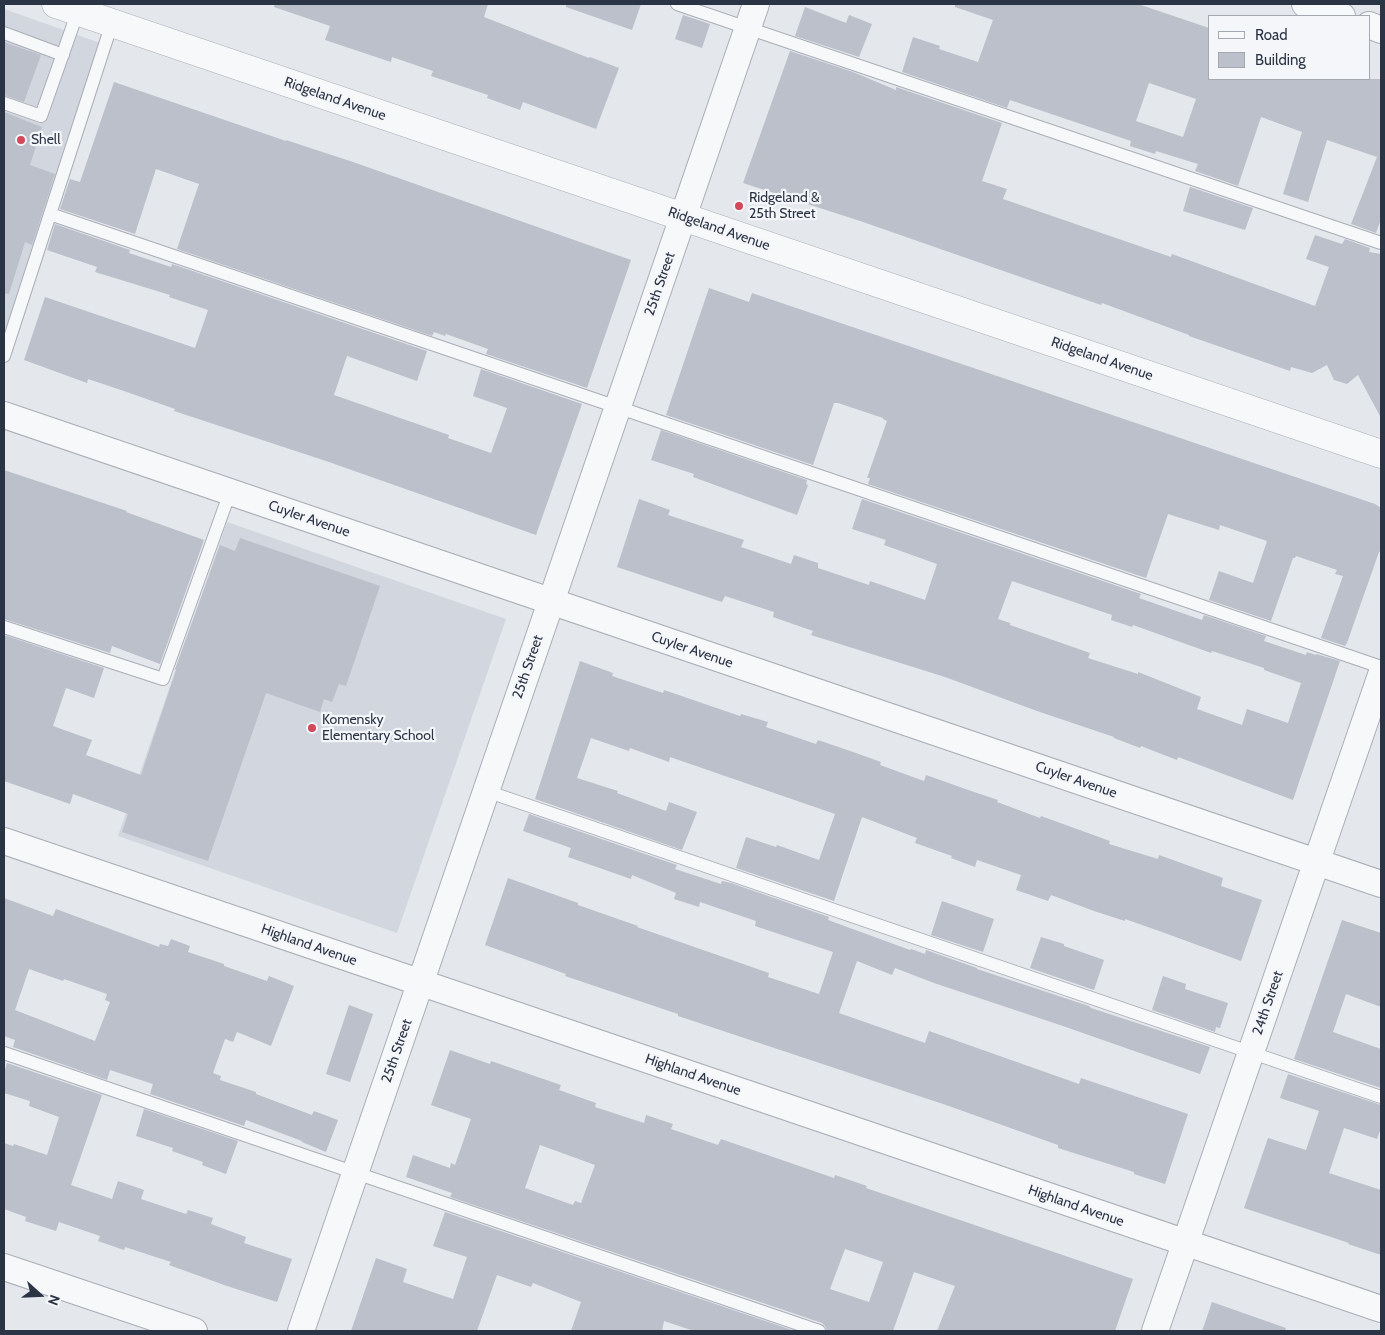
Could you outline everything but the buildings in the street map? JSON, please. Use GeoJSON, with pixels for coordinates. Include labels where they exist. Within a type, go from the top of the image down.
{"type":"FeatureCollection","features":[{"type":"Feature","properties":{"kind":"street"},"geometry":{"type":"LineString","coordinates":[[1305,4],[1339,15]]}},
{"type":"Feature","properties":{"kind":"street","name":"Ridgeland Avenue"},"geometry":{"type":"LineString","coordinates":[[67,8],[1381,454]]}},
{"type":"Feature","properties":{"kind":"street","name":"25th Street"},"geometry":{"type":"LineString","coordinates":[[301,1331],[752,16]]}},
{"type":"Feature","properties":{"kind":"street","name":"Cuyler Avenue"},"geometry":{"type":"LineString","coordinates":[[4,414],[1381,884]]}},
{"type":"Feature","properties":{"kind":"street","name":"24th Street"},"geometry":{"type":"LineString","coordinates":[[1155,1331],[1381,675]]}},
{"type":"Feature","properties":{"kind":"street","name":"Highland Avenue"},"geometry":{"type":"LineString","coordinates":[[4,841],[1381,1310]]}},
{"type":"Feature","properties":{"kind":"street"},"geometry":{"type":"LineString","coordinates":[[4,1267],[194,1331]]}},
{"type":"Feature","properties":{"kind":"lane"},"geometry":{"type":"LineString","coordinates":[[677,4],[752,16],[1381,243]]}},
{"type":"Feature","properties":{"kind":"lane"},"geometry":{"type":"LineString","coordinates":[[4,103],[41,116],[63,55],[67,8]]}},
{"type":"Feature","properties":{"kind":"lane"},"geometry":{"type":"LineString","coordinates":[[4,356],[112,23]]}},
{"type":"Feature","properties":{"kind":"lane"},"geometry":{"type":"LineString","coordinates":[[4,33],[63,55]]}},
{"type":"Feature","properties":{"kind":"lane"},"geometry":{"type":"LineString","coordinates":[[50,214],[1381,667]]}},
{"type":"Feature","properties":{"kind":"lane"},"geometry":{"type":"LineString","coordinates":[[4,627],[164,679],[230,492]]}},
{"type":"Feature","properties":{"kind":"lane"},"geometry":{"type":"LineString","coordinates":[[486,791],[1381,1097]]}},
{"type":"Feature","properties":{"kind":"lane"},"geometry":{"type":"LineString","coordinates":[[4,1053],[819,1331]]}},
{"type":"Feature","properties":{"kind":"shaded area"},"geometry":{"type":"Polygon","coordinates":[[[4,9],[106,45],[12,331],[4,329],[4,9]]]}},
{"type":"Feature","properties":{"kind":"shaded area","name":"Komensky Elementary School"},"geometry":{"type":"Polygon","coordinates":[[[227,522],[506,619],[397,933],[118,836],[227,522]]]}},
{"type":"Feature","properties":{"kind":"place","name":"Shell"},"geometry":{"type":"Point","coordinates":[21,140]}},
{"type":"Feature","properties":{"kind":"place","name":"Ridgeland & 25th Street"},"geometry":{"type":"Point","coordinates":[739,206]}},
{"type":"Feature","properties":{"kind":"place","name":"Komensky Elementary School"},"geometry":{"type":"Point","coordinates":[312,728]}}]}
